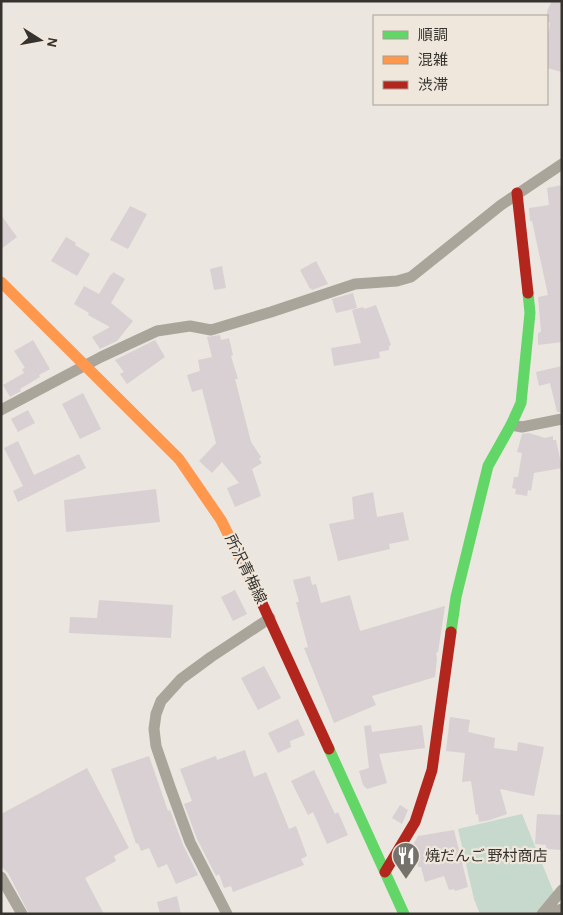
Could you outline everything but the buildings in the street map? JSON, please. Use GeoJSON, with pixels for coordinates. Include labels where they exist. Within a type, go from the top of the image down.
{"type":"FeatureCollection","features":[{"type":"Feature","properties":{"kind":"main road"},"geometry":{"type":"LineString","coordinates":[[385,872],[415,822],[432,770],[456,597],[488,466],[521,403],[530,313],[517,193]]}},
{"type":"Feature","properties":{"kind":"main road","name":"所沢青梅線"},"geometry":{"type":"LineString","coordinates":[[1,282],[174,454],[203,492],[221,520],[270,618],[404,914]]}},
{"type":"Feature","properties":{"kind":"street"},"geometry":{"type":"LineString","coordinates":[[1,410],[101,357],[157,331],[190,326],[211,330],[355,284],[397,281],[411,277],[517,193],[562,164]]}},
{"type":"Feature","properties":{"kind":"street"},"geometry":{"type":"LineString","coordinates":[[511,425],[522,427],[562,419]]}},
{"type":"Feature","properties":{"kind":"street"},"geometry":{"type":"LineString","coordinates":[[227,914],[190,842],[170,787],[156,746],[154,729],[156,714],[161,702],[181,679],[270,618]]}},
{"type":"Feature","properties":{"kind":"street"},"geometry":{"type":"LineString","coordinates":[[1,877],[22,914]]}},
{"type":"Feature","properties":{"kind":"street"},"geometry":{"type":"LineString","coordinates":[[542,914],[562,890]]}},
{"type":"Feature","properties":{"kind":"street"},"geometry":{"type":"LineString","coordinates":[[548,914],[562,909]]}},
{"type":"Feature","properties":{"kind":"green space"},"geometry":{"type":"Polygon","coordinates":[[[522,814],[554,893],[536,914],[480,914],[474,899],[458,829],[522,814]]]}},
{"type":"Feature","properties":{"kind":"traffic: fast"},"geometry":{"type":"LineString","coordinates":[[451,632],[456,597],[488,466],[521,403],[530,313],[528,293]]}},
{"type":"Feature","properties":{"kind":"traffic: fast"},"geometry":{"type":"LineString","coordinates":[[329,749],[404,914]]}},
{"type":"Feature","properties":{"kind":"traffic: slow"},"geometry":{"type":"LineString","coordinates":[[1,282],[179,459],[221,520],[256,590]]}},
{"type":"Feature","properties":{"kind":"traffic: jam"},"geometry":{"type":"LineString","coordinates":[[517,193],[528,293]]}},
{"type":"Feature","properties":{"kind":"traffic: jam"},"geometry":{"type":"LineString","coordinates":[[256,590],[329,749]]}},
{"type":"Feature","properties":{"kind":"traffic: jam"},"geometry":{"type":"LineString","coordinates":[[385,872],[415,822],[432,770],[451,632]]}},
{"type":"Feature","properties":{"kind":"place","name":"焼だんご 野村商店"},"geometry":{"type":"Point","coordinates":[406,880]}}]}
